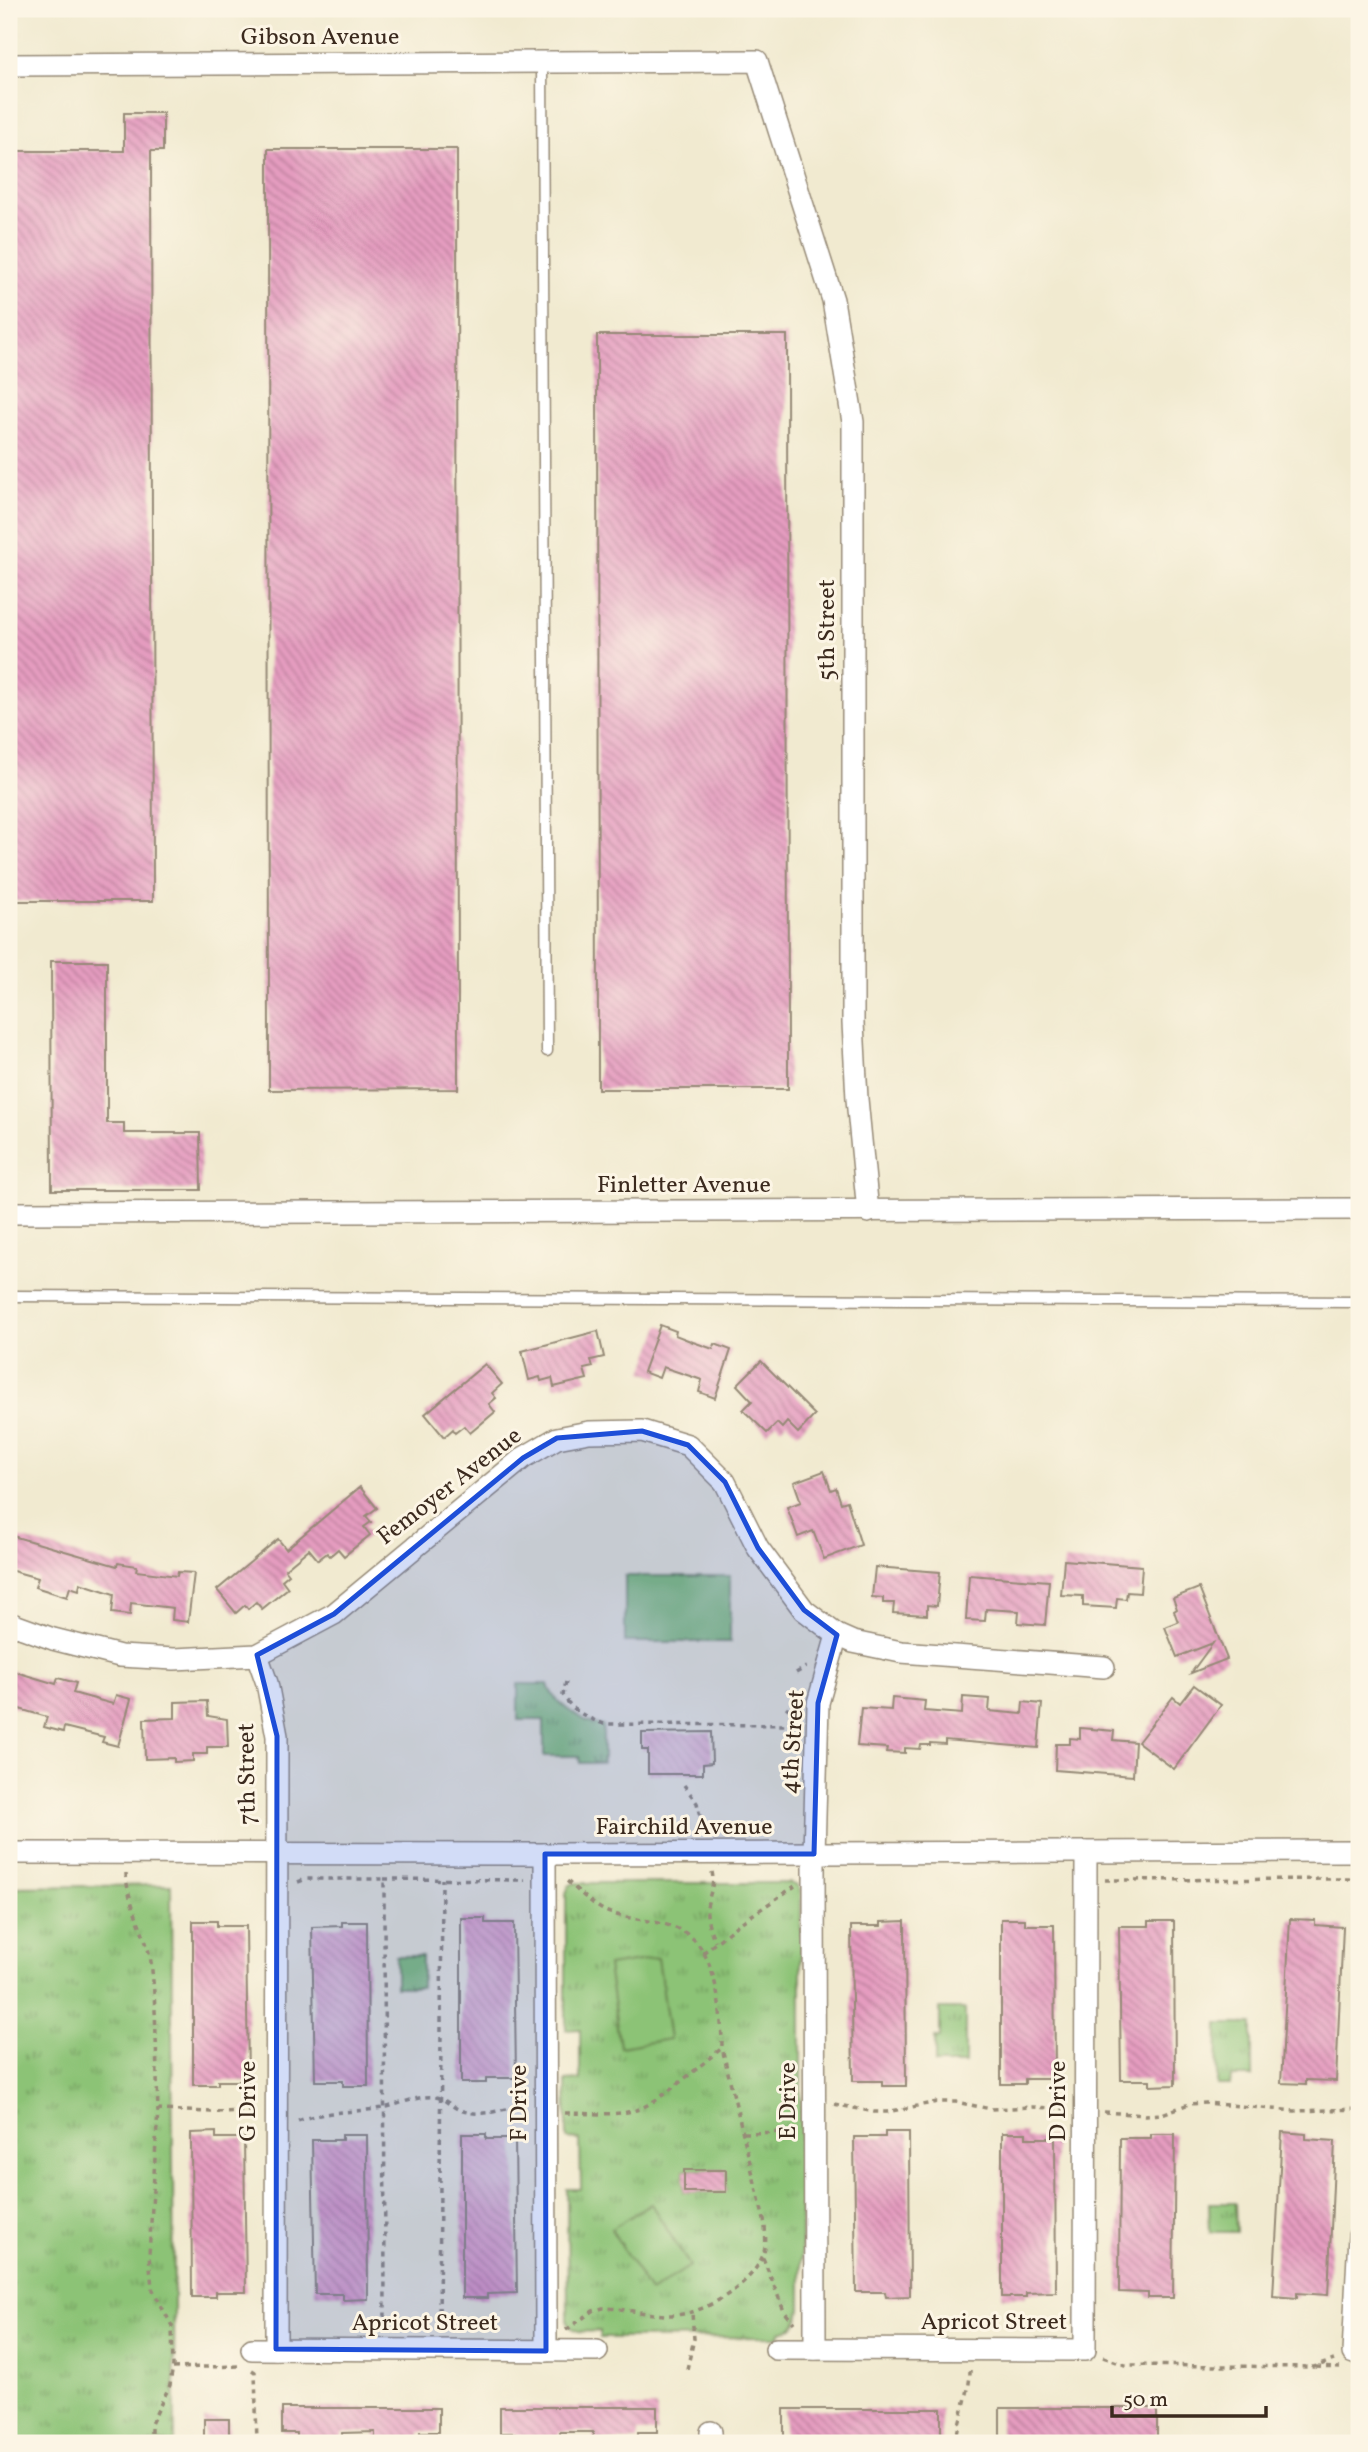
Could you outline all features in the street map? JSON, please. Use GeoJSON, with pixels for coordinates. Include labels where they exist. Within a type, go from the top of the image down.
{"type":"FeatureCollection","features":[{"type":"Feature","properties":{"kind":"street","name":"Gibson Avenue"},"geometry":{"type":"LineString","coordinates":[[9,65],[757,61]]}},
{"type":"Feature","properties":{"kind":"street","name":"5th Street"},"geometry":{"type":"LineString","coordinates":[[757,61],[833,300],[853,422],[853,1023],[868,1212]]}},
{"type":"Feature","properties":{"kind":"street","name":"Finletter Avenue"},"geometry":{"type":"LineString","coordinates":[[9,1213],[1359,1209]]}},
{"type":"Feature","properties":{"kind":"street","name":"Femoyer Avenue"},"geometry":{"type":"LineString","coordinates":[[9,1623],[53,1639],[120,1656],[174,1660],[257,1655],[334,1614],[523,1458],[557,1438],[589,1432],[642,1431],[688,1445],[725,1482],[758,1548],[804,1611],[837,1635],[853,1642],[901,1652],[1104,1667]]}},
{"type":"Feature","properties":{"kind":"street","name":"4th Street"},"geometry":{"type":"LineString","coordinates":[[814,1854],[818,1703],[837,1635]]}},
{"type":"Feature","properties":{"kind":"street","name":"7th Street"},"geometry":{"type":"LineString","coordinates":[[257,1655],[267,1684],[277,1736],[275,1853]]}},
{"type":"Feature","properties":{"kind":"street","name":"Fairchild Avenue"},"geometry":{"type":"LineString","coordinates":[[9,1853],[814,1854],[1359,1851]]}},
{"type":"Feature","properties":{"kind":"street","name":"D Drive"},"geometry":{"type":"LineString","coordinates":[[1085,2350],[1086,1852]]}},
{"type":"Feature","properties":{"kind":"street","name":"G Drive"},"geometry":{"type":"LineString","coordinates":[[275,1853],[276,2349]]}},
{"type":"Feature","properties":{"kind":"street","name":"F Drive"},"geometry":{"type":"LineString","coordinates":[[545,1854],[546,2351]]}},
{"type":"Feature","properties":{"kind":"street","name":"E Drive"},"geometry":{"type":"LineString","coordinates":[[814,1854],[815,2349]]}},
{"type":"Feature","properties":{"kind":"street"},"geometry":{"type":"LineString","coordinates":[[1356,2353],[1359,2236]]}},
{"type":"Feature","properties":{"kind":"street","name":"Apricot Street"},"geometry":{"type":"LineString","coordinates":[[252,2349],[597,2351]]}},
{"type":"Feature","properties":{"kind":"street","name":"Apricot Street"},"geometry":{"type":"LineString","coordinates":[[776,2349],[1085,2350]]}},
{"type":"Feature","properties":{"kind":"lane"},"geometry":{"type":"LineString","coordinates":[[542,63],[547,1051]]}},
{"type":"Feature","properties":{"kind":"lane"},"geometry":{"type":"LineString","coordinates":[[9,1296],[1359,1302]]}},
{"type":"Feature","properties":{"kind":"path"},"geometry":{"type":"LineString","coordinates":[[566,1682],[563,1695],[568,1705],[604,1724],[799,1726],[796,1715],[786,1707]]}},
{"type":"Feature","properties":{"kind":"path"},"geometry":{"type":"LineString","coordinates":[[684,1785],[697,1803],[714,1878],[707,1908],[709,1927],[715,1941]]}},
{"type":"Feature","properties":{"kind":"path"},"geometry":{"type":"LineString","coordinates":[[126,1853],[128,1891],[151,1963],[158,2110],[149,2255],[152,2288],[172,2326],[173,2368],[170,2385],[151,2424],[151,2443]]}},
{"type":"Feature","properties":{"kind":"path"},"geometry":{"type":"LineString","coordinates":[[293,1888],[298,1881],[306,1879],[529,1881]]}},
{"type":"Feature","properties":{"kind":"path"},"geometry":{"type":"LineString","coordinates":[[384,1879],[385,2350]]}},
{"type":"Feature","properties":{"kind":"path"},"geometry":{"type":"LineString","coordinates":[[439,2350],[442,1879]]}},
{"type":"Feature","properties":{"kind":"path"},"geometry":{"type":"LineString","coordinates":[[1100,1885],[1107,1879],[1349,1879],[1359,1885]]}},
{"type":"Feature","properties":{"kind":"path"},"geometry":{"type":"LineString","coordinates":[[546,2351],[567,2329],[593,2311],[603,2308],[676,2315],[713,2303],[738,2286],[759,2264],[766,2239],[765,2224],[722,2048],[716,1990],[703,1953],[690,1935],[679,1929],[604,1910],[567,1881]]}},
{"type":"Feature","properties":{"kind":"path"},"geometry":{"type":"LineString","coordinates":[[703,1953],[715,1941],[800,1883]]}},
{"type":"Feature","properties":{"kind":"path"},"geometry":{"type":"LineString","coordinates":[[158,2110],[275,2118],[383,2108],[419,2097],[441,2098],[456,2108],[471,2113],[487,2113],[530,2102],[546,2107],[614,2113],[649,2106],[722,2048]]}},
{"type":"Feature","properties":{"kind":"path"},"geometry":{"type":"LineString","coordinates":[[744,2133],[815,2131]]}},
{"type":"Feature","properties":{"kind":"path"},"geometry":{"type":"LineString","coordinates":[[762,2256],[784,2311],[815,2349]]}},
{"type":"Feature","properties":{"kind":"path"},"geometry":{"type":"LineString","coordinates":[[687,2369],[694,2339],[692,2312]]}},
{"type":"Feature","properties":{"kind":"path"},"geometry":{"type":"LineString","coordinates":[[956,2443],[969,2388],[969,2349]]}},
{"type":"Feature","properties":{"kind":"path"},"geometry":{"type":"LineString","coordinates":[[1085,2350],[1125,2365],[1314,2367],[1356,2353]]}},
{"type":"Feature","properties":{"kind":"path"},"geometry":{"type":"LineString","coordinates":[[173,2368],[243,2366],[256,2372],[257,2443]]}},
{"type":"Feature","properties":{"kind":"highlighted area"},"geometry":{"type":"Polygon","coordinates":[[[642,1431],[688,1445],[725,1482],[758,1548],[804,1610],[837,1635],[818,1703],[814,1854],[545,1854],[546,2351],[276,2349],[277,1736],[257,1655],[334,1614],[523,1458],[557,1438],[642,1431]]]}},
{"type":"Feature","properties":{"kind":"green space"},"geometry":{"type":"Polygon","coordinates":[[[625,1576],[730,1576],[730,1642],[625,1642],[625,1576]]]}},
{"type":"Feature","properties":{"kind":"green space"},"geometry":{"type":"Polygon","coordinates":[[[518,1684],[548,1684],[562,1705],[587,1721],[603,1726],[603,1763],[580,1763],[579,1756],[544,1756],[544,1720],[518,1720],[518,1684]]]}},
{"type":"Feature","properties":{"kind":"green space"},"geometry":{"type":"Polygon","coordinates":[[[574,1883],[790,1883],[798,1886],[801,1893],[801,2309],[795,2325],[780,2332],[779,2337],[600,2338],[600,2331],[578,2331],[568,2323],[567,2189],[581,2189],[580,2140],[567,2139],[566,2081],[580,2080],[580,2029],[566,2030],[566,1893],[574,1883]],[[684,2170],[684,2192],[726,2191],[725,2170],[684,2170]]]}},
{"type":"Feature","properties":{"kind":"green space"},"geometry":{"type":"Polygon","coordinates":[[[171,1885],[175,2443],[9,2443],[9,1887],[171,1885]]]}},
{"type":"Feature","properties":{"kind":"green space"},"geometry":{"type":"Polygon","coordinates":[[[396,1956],[422,1956],[422,1987],[396,1987],[396,1956]]]}},
{"type":"Feature","properties":{"kind":"green space"},"geometry":{"type":"Polygon","coordinates":[[[658,1958],[670,2039],[620,2047],[608,1966],[658,1958]]]}},
{"type":"Feature","properties":{"kind":"green space"},"geometry":{"type":"Polygon","coordinates":[[[940,2009],[965,2009],[965,2064],[935,2064],[935,2038],[940,2038],[940,2009]]]}},
{"type":"Feature","properties":{"kind":"green space"},"geometry":{"type":"Polygon","coordinates":[[[1218,2024],[1252,2024],[1252,2077],[1231,2077],[1230,2085],[1217,2085],[1218,2024]]]}},
{"type":"Feature","properties":{"kind":"green space"},"geometry":{"type":"Polygon","coordinates":[[[1209,2203],[1235,2203],[1236,2232],[1210,2232],[1209,2203]]]}},
{"type":"Feature","properties":{"kind":"green space"},"geometry":{"type":"Polygon","coordinates":[[[651,2204],[690,2266],[650,2292],[611,2229],[651,2204]]]}},
{"type":"Feature","properties":{"kind":"building"},"geometry":{"type":"Polygon","coordinates":[[[124,113],[163,113],[163,151],[151,151],[153,901],[9,901],[9,151],[124,151],[124,113]]]}},
{"type":"Feature","properties":{"kind":"building"},"geometry":{"type":"Polygon","coordinates":[[[268,149],[457,149],[458,1089],[269,1090],[268,149]]]}},
{"type":"Feature","properties":{"kind":"building"},"geometry":{"type":"Polygon","coordinates":[[[597,335],[787,335],[788,1089],[598,1089],[597,335]]]}},
{"type":"Feature","properties":{"kind":"building"},"geometry":{"type":"Polygon","coordinates":[[[51,961],[107,961],[107,1123],[124,1123],[124,1133],[200,1133],[201,1190],[52,1190],[51,961]]]}},
{"type":"Feature","properties":{"kind":"building"},"geometry":{"type":"Polygon","coordinates":[[[660,1325],[693,1342],[713,1349],[715,1344],[731,1350],[715,1398],[699,1392],[702,1380],[663,1367],[659,1378],[643,1372],[660,1325]]]}},
{"type":"Feature","properties":{"kind":"building"},"geometry":{"type":"Polygon","coordinates":[[[598,1331],[604,1357],[591,1360],[593,1367],[584,1369],[587,1379],[554,1387],[552,1378],[529,1380],[522,1351],[598,1331]]]}},
{"type":"Feature","properties":{"kind":"building"},"geometry":{"type":"Polygon","coordinates":[[[761,1361],[815,1415],[798,1433],[787,1422],[782,1428],[777,1423],[767,1433],[743,1410],[752,1401],[737,1385],[761,1361]]]}},
{"type":"Feature","properties":{"kind":"building"},"geometry":{"type":"Polygon","coordinates":[[[485,1364],[502,1384],[492,1393],[496,1398],[489,1404],[495,1412],[470,1433],[464,1426],[455,1433],[453,1429],[444,1437],[425,1414],[485,1364]]]}},
{"type":"Feature","properties":{"kind":"building"},"geometry":{"type":"Polygon","coordinates":[[[824,1471],[831,1490],[836,1488],[841,1503],[847,1501],[861,1545],[824,1559],[813,1531],[798,1537],[787,1507],[801,1502],[794,1482],[824,1471]]]}},
{"type":"Feature","properties":{"kind":"building"},"geometry":{"type":"Polygon","coordinates":[[[360,1487],[377,1508],[366,1516],[371,1522],[364,1527],[370,1535],[344,1556],[338,1549],[330,1556],[327,1553],[318,1560],[309,1549],[285,1569],[289,1574],[282,1580],[288,1588],[262,1609],[256,1602],[248,1609],[245,1605],[236,1613],[217,1590],[278,1539],[286,1549],[360,1487]]]}},
{"type":"Feature","properties":{"kind":"building"},"geometry":{"type":"Polygon","coordinates":[[[9,1535],[117,1566],[118,1563],[137,1566],[136,1571],[177,1576],[178,1572],[194,1573],[188,1622],[172,1620],[173,1608],[131,1603],[130,1615],[112,1613],[114,1594],[80,1583],[79,1590],[70,1587],[67,1597],[35,1587],[38,1578],[9,1570],[9,1535]]]}},
{"type":"Feature","properties":{"kind":"building"},"geometry":{"type":"Polygon","coordinates":[[[1064,1560],[1142,1566],[1140,1593],[1127,1592],[1126,1599],[1117,1598],[1116,1608],[1083,1606],[1083,1596],[1061,1595],[1064,1560]]]}},
{"type":"Feature","properties":{"kind":"building"},"geometry":{"type":"Polygon","coordinates":[[[875,1567],[940,1572],[937,1606],[927,1605],[927,1615],[893,1613],[894,1603],[883,1603],[883,1598],[872,1597],[875,1567]]]}},
{"type":"Feature","properties":{"kind":"building"},"geometry":{"type":"Polygon","coordinates":[[[969,1575],[1049,1581],[1045,1625],[1018,1623],[1019,1611],[986,1609],[985,1621],[966,1620],[969,1575]]]}},
{"type":"Feature","properties":{"kind":"building"},"geometry":{"type":"Polygon","coordinates":[[[1199,1588],[1227,1659],[1191,1673],[1213,1643],[1177,1657],[1165,1627],[1178,1622],[1173,1598],[1199,1588]]]}},
{"type":"Feature","properties":{"kind":"building"},"geometry":{"type":"Polygon","coordinates":[[[9,1670],[56,1684],[58,1678],[76,1683],[73,1693],[113,1704],[116,1695],[131,1699],[118,1746],[102,1742],[104,1737],[64,1727],[63,1732],[44,1727],[47,1717],[9,1706],[9,1670]]]}},
{"type":"Feature","properties":{"kind":"building"},"geometry":{"type":"Polygon","coordinates":[[[1194,1685],[1221,1705],[1174,1769],[1138,1742],[1173,1697],[1180,1703],[1194,1685]]]}},
{"type":"Feature","properties":{"kind":"building"},"geometry":{"type":"Polygon","coordinates":[[[963,1697],[990,1699],[989,1711],[1022,1714],[1023,1702],[1042,1704],[1038,1748],[945,1740],[945,1744],[930,1743],[921,1745],[920,1749],[905,1748],[905,1753],[886,1752],[887,1748],[857,1746],[861,1708],[891,1710],[892,1698],[925,1701],[924,1711],[962,1714],[963,1697]]]}},
{"type":"Feature","properties":{"kind":"building"},"geometry":{"type":"Polygon","coordinates":[[[207,1701],[208,1716],[227,1719],[228,1747],[207,1747],[207,1754],[193,1754],[193,1761],[174,1762],[174,1758],[145,1759],[144,1719],[175,1718],[175,1702],[207,1701]]]}},
{"type":"Feature","properties":{"kind":"building"},"geometry":{"type":"Polygon","coordinates":[[[1080,1728],[1114,1731],[1113,1740],[1135,1742],[1133,1776],[1055,1770],[1056,1744],[1070,1744],[1070,1738],[1080,1739],[1080,1728]]]}},
{"type":"Feature","properties":{"kind":"building"},"geometry":{"type":"Polygon","coordinates":[[[711,1732],[712,1763],[703,1764],[703,1774],[648,1774],[648,1750],[642,1750],[642,1733],[711,1732]]]}},
{"type":"Feature","properties":{"kind":"building"},"geometry":{"type":"Polygon","coordinates":[[[461,1918],[485,1918],[485,1923],[514,1923],[516,2078],[486,2078],[486,2083],[461,2083],[461,1918]]]}},
{"type":"Feature","properties":{"kind":"building"},"geometry":{"type":"Polygon","coordinates":[[[1001,1919],[1025,1919],[1025,1925],[1054,1925],[1055,2079],[1025,2079],[1025,2084],[1001,2084],[1001,1919]]]}},
{"type":"Feature","properties":{"kind":"building"},"geometry":{"type":"Polygon","coordinates":[[[1290,1919],[1315,1920],[1315,1925],[1343,1927],[1336,2081],[1281,2083],[1290,1919]]]}},
{"type":"Feature","properties":{"kind":"building"},"geometry":{"type":"Polygon","coordinates":[[[193,1921],[217,1921],[217,1926],[246,1926],[248,2081],[218,2081],[218,2085],[193,2085],[193,1921]]]}},
{"type":"Feature","properties":{"kind":"building"},"geometry":{"type":"Polygon","coordinates":[[[905,1921],[906,2086],[882,2086],[882,2081],[853,2081],[851,1926],[881,1926],[881,1922],[905,1921]]]}},
{"type":"Feature","properties":{"kind":"building"},"geometry":{"type":"Polygon","coordinates":[[[1149,1921],[1174,1921],[1175,2085],[1150,2086],[1150,2080],[1121,2080],[1119,1926],[1149,1926],[1149,1921]]]}},
{"type":"Feature","properties":{"kind":"building"},"geometry":{"type":"Polygon","coordinates":[[[342,1922],[367,1922],[368,2086],[343,2086],[343,2081],[315,2081],[312,1927],[342,1926],[342,1922]]]}},
{"type":"Feature","properties":{"kind":"building"},"geometry":{"type":"Polygon","coordinates":[[[216,2132],[216,2138],[244,2138],[246,2292],[216,2292],[216,2297],[192,2297],[191,2133],[216,2132]]]}},
{"type":"Feature","properties":{"kind":"building"},"geometry":{"type":"Polygon","coordinates":[[[885,2132],[909,2132],[910,2296],[886,2297],[885,2292],[856,2292],[854,2137],[885,2137],[885,2132]]]}},
{"type":"Feature","properties":{"kind":"building"},"geometry":{"type":"Polygon","coordinates":[[[1282,2132],[1306,2134],[1306,2139],[1335,2141],[1328,2295],[1297,2293],[1297,2298],[1273,2296],[1282,2132]]]}},
{"type":"Feature","properties":{"kind":"building"},"geometry":{"type":"Polygon","coordinates":[[[1002,2133],[1026,2133],[1026,2138],[1055,2138],[1056,2292],[1026,2293],[1026,2297],[1002,2297],[1002,2133]]]}},
{"type":"Feature","properties":{"kind":"building"},"geometry":{"type":"Polygon","coordinates":[[[462,2134],[486,2134],[486,2139],[515,2139],[517,2293],[487,2294],[487,2298],[462,2298],[462,2134]]]}},
{"type":"Feature","properties":{"kind":"building"},"geometry":{"type":"Polygon","coordinates":[[[1151,2134],[1175,2134],[1173,2298],[1148,2298],[1148,2293],[1119,2292],[1120,2138],[1151,2138],[1151,2134]]]}},
{"type":"Feature","properties":{"kind":"building"},"geometry":{"type":"Polygon","coordinates":[[[342,2135],[367,2135],[368,2299],[343,2300],[343,2294],[315,2294],[312,2140],[342,2140],[342,2135]]]}},
{"type":"Feature","properties":{"kind":"building"},"geometry":{"type":"Polygon","coordinates":[[[684,2170],[726,2170],[726,2192],[684,2192],[684,2170]]]}},
{"type":"Feature","properties":{"kind":"building"},"geometry":{"type":"Polygon","coordinates":[[[500,2407],[657,2407],[657,2432],[638,2432],[638,2441],[593,2441],[593,2432],[560,2432],[560,2441],[515,2441],[515,2433],[500,2433],[500,2407]]]}},
{"type":"Feature","properties":{"kind":"building"},"geometry":{"type":"Polygon","coordinates":[[[282,2408],[439,2408],[439,2432],[420,2432],[420,2442],[375,2442],[375,2432],[342,2433],[342,2442],[297,2442],[297,2433],[282,2433],[282,2408]]]}},
{"type":"Feature","properties":{"kind":"building"},"geometry":{"type":"Polygon","coordinates":[[[1000,2408],[1157,2408],[1157,2443],[1000,2443],[1000,2408]]]}},
{"type":"Feature","properties":{"kind":"building"},"geometry":{"type":"Polygon","coordinates":[[[784,2409],[941,2409],[941,2443],[784,2443],[784,2409]]]}},
{"type":"Feature","properties":{"kind":"building"},"geometry":{"type":"Polygon","coordinates":[[[204,2419],[229,2419],[229,2443],[204,2443],[204,2419]]]}}]}
